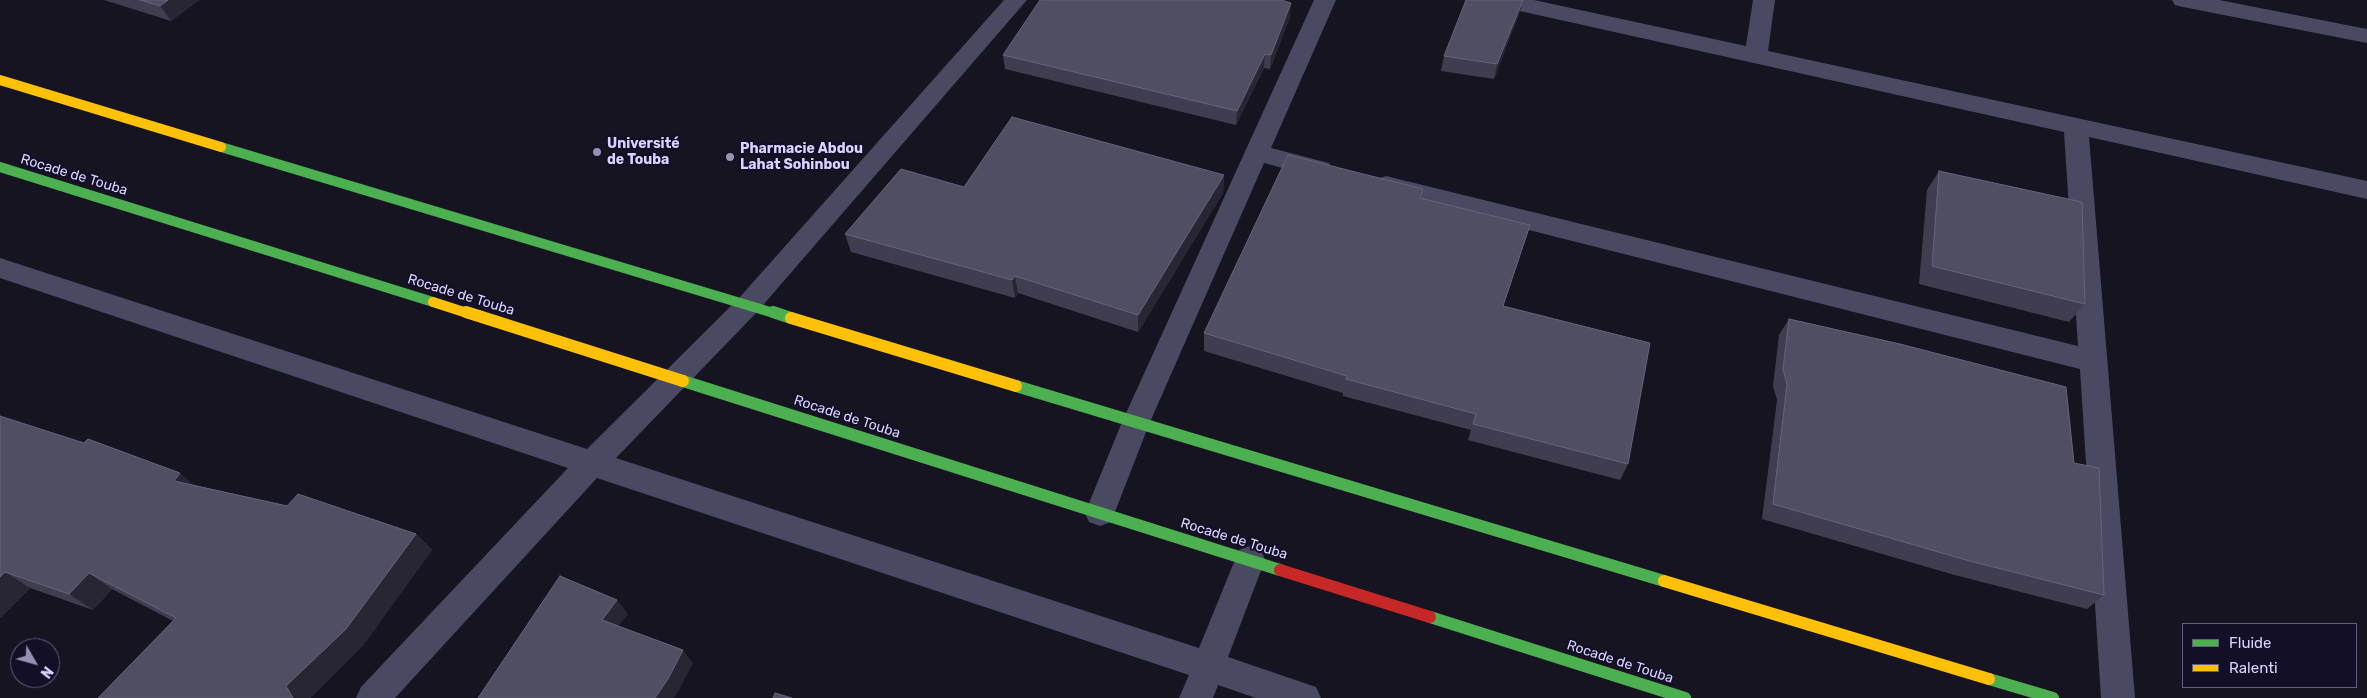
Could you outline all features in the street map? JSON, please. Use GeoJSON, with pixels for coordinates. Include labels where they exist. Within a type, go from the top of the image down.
{"type":"FeatureCollection","features":[{"type":"Feature","properties":{"kind":"street"},"geometry":{"type":"LineString","coordinates":[[374,698],[593,462],[748,305],[1016,0]]}},
{"type":"Feature","properties":{"kind":"street"},"geometry":{"type":"LineString","coordinates":[[1100,513],[1136,422],[1325,0]]}},
{"type":"Feature","properties":{"kind":"street"},"geometry":{"type":"LineString","coordinates":[[1502,0],[2367,190]]}},
{"type":"Feature","properties":{"kind":"street"},"geometry":{"type":"LineString","coordinates":[[1756,56],[1764,0]]}},
{"type":"Feature","properties":{"kind":"street"},"geometry":{"type":"LineString","coordinates":[[2183,0],[2253,7],[2367,36]]}},
{"type":"Feature","properties":{"kind":"street"},"geometry":{"type":"LineString","coordinates":[[0,80],[2052,698]]}},
{"type":"Feature","properties":{"kind":"street"},"geometry":{"type":"LineString","coordinates":[[2076,126],[2118,698]]}},
{"type":"Feature","properties":{"kind":"street"},"geometry":{"type":"LineString","coordinates":[[1258,153],[2093,361]]}},
{"type":"Feature","properties":{"kind":"street","name":"Rocade de Touba"},"geometry":{"type":"LineString","coordinates":[[0,167],[675,378],[1685,698]]}},
{"type":"Feature","properties":{"kind":"street"},"geometry":{"type":"LineString","coordinates":[[0,268],[1304,698]]}},
{"type":"Feature","properties":{"kind":"street"},"geometry":{"type":"LineString","coordinates":[[1196,698],[1250,560]]}},
{"type":"Feature","properties":{"kind":"building"},"geometry":{"type":"Polygon","coordinates":[[[140,0],[168,0],[160,6],[140,0]]]}},
{"type":"Feature","properties":{"kind":"building"},"geometry":{"type":"Polygon","coordinates":[[[1040,0],[1281,0],[1291,3],[1271,55],[1265,54],[1237,111],[1003,55],[1040,0]]]}},
{"type":"Feature","properties":{"kind":"building"},"geometry":{"type":"Polygon","coordinates":[[[1466,0],[1523,0],[1497,64],[1444,56],[1466,0]]]}},
{"type":"Feature","properties":{"kind":"building"},"geometry":{"type":"Polygon","coordinates":[[[1012,117],[1224,175],[1138,315],[1015,276],[1012,280],[845,234],[901,169],[964,187],[1012,117]]]}},
{"type":"Feature","properties":{"kind":"building"},"geometry":{"type":"Polygon","coordinates":[[[1288,155],[1423,189],[1420,198],[1530,225],[1503,306],[1650,343],[1628,464],[1473,424],[1476,414],[1346,379],[1347,376],[1204,333],[1288,155]]]}},
{"type":"Feature","properties":{"kind":"building"},"geometry":{"type":"Polygon","coordinates":[[[1939,171],[2082,202],[2085,304],[1932,266],[1939,171]]]}},
{"type":"Feature","properties":{"kind":"building"},"geometry":{"type":"Polygon","coordinates":[[[1789,319],[1900,344],[2066,387],[2074,463],[2099,468],[2104,595],[1966,560],[1773,504],[1787,384],[1783,369],[1789,319]]]}},
{"type":"Feature","properties":{"kind":"building"},"geometry":{"type":"Polygon","coordinates":[[[0,416],[84,443],[88,439],[180,473],[174,481],[287,506],[298,494],[416,534],[346,629],[286,686],[293,698],[98,698],[176,618],[89,573],[69,594],[5,572],[0,577],[0,416]]]}},
{"type":"Feature","properties":{"kind":"building"},"geometry":{"type":"Polygon","coordinates":[[[560,576],[617,600],[602,620],[683,650],[668,679],[655,698],[478,698],[560,576]]]}},
{"type":"Feature","properties":{"kind":"building"},"geometry":{"type":"Polygon","coordinates":[[[775,693],[792,698],[773,698],[775,693]]]}},
{"type":"Feature","properties":{"kind":"traffic: fast"},"geometry":{"type":"LineString","coordinates":[[221,147],[791,318]]}},
{"type":"Feature","properties":{"kind":"traffic: fast"},"geometry":{"type":"LineString","coordinates":[[0,167],[433,302]]}},
{"type":"Feature","properties":{"kind":"traffic: fast"},"geometry":{"type":"LineString","coordinates":[[683,381],[1280,570]]}},
{"type":"Feature","properties":{"kind":"traffic: fast"},"geometry":{"type":"LineString","coordinates":[[1016,386],[1664,581]]}},
{"type":"Feature","properties":{"kind":"traffic: fast"},"geometry":{"type":"LineString","coordinates":[[1430,617],[1685,698]]}},
{"type":"Feature","properties":{"kind":"traffic: fast"},"geometry":{"type":"LineString","coordinates":[[1989,679],[2053,698]]}},
{"type":"Feature","properties":{"kind":"traffic: slow"},"geometry":{"type":"LineString","coordinates":[[0,80],[221,147]]}},
{"type":"Feature","properties":{"kind":"traffic: slow"},"geometry":{"type":"LineString","coordinates":[[433,302],[683,381]]}},
{"type":"Feature","properties":{"kind":"traffic: slow"},"geometry":{"type":"LineString","coordinates":[[791,318],[1016,386]]}},
{"type":"Feature","properties":{"kind":"traffic: slow"},"geometry":{"type":"LineString","coordinates":[[1664,581],[1989,679]]}},
{"type":"Feature","properties":{"kind":"traffic: jam"},"geometry":{"type":"LineString","coordinates":[[1280,570],[1430,617]]}},
{"type":"Feature","properties":{"kind":"place","name":"Université de Touba"},"geometry":{"type":"Point","coordinates":[597,152]}},
{"type":"Feature","properties":{"kind":"place","name":"Pharmacie Abdou Lahat Sohinbou"},"geometry":{"type":"Point","coordinates":[730,157]}}]}
